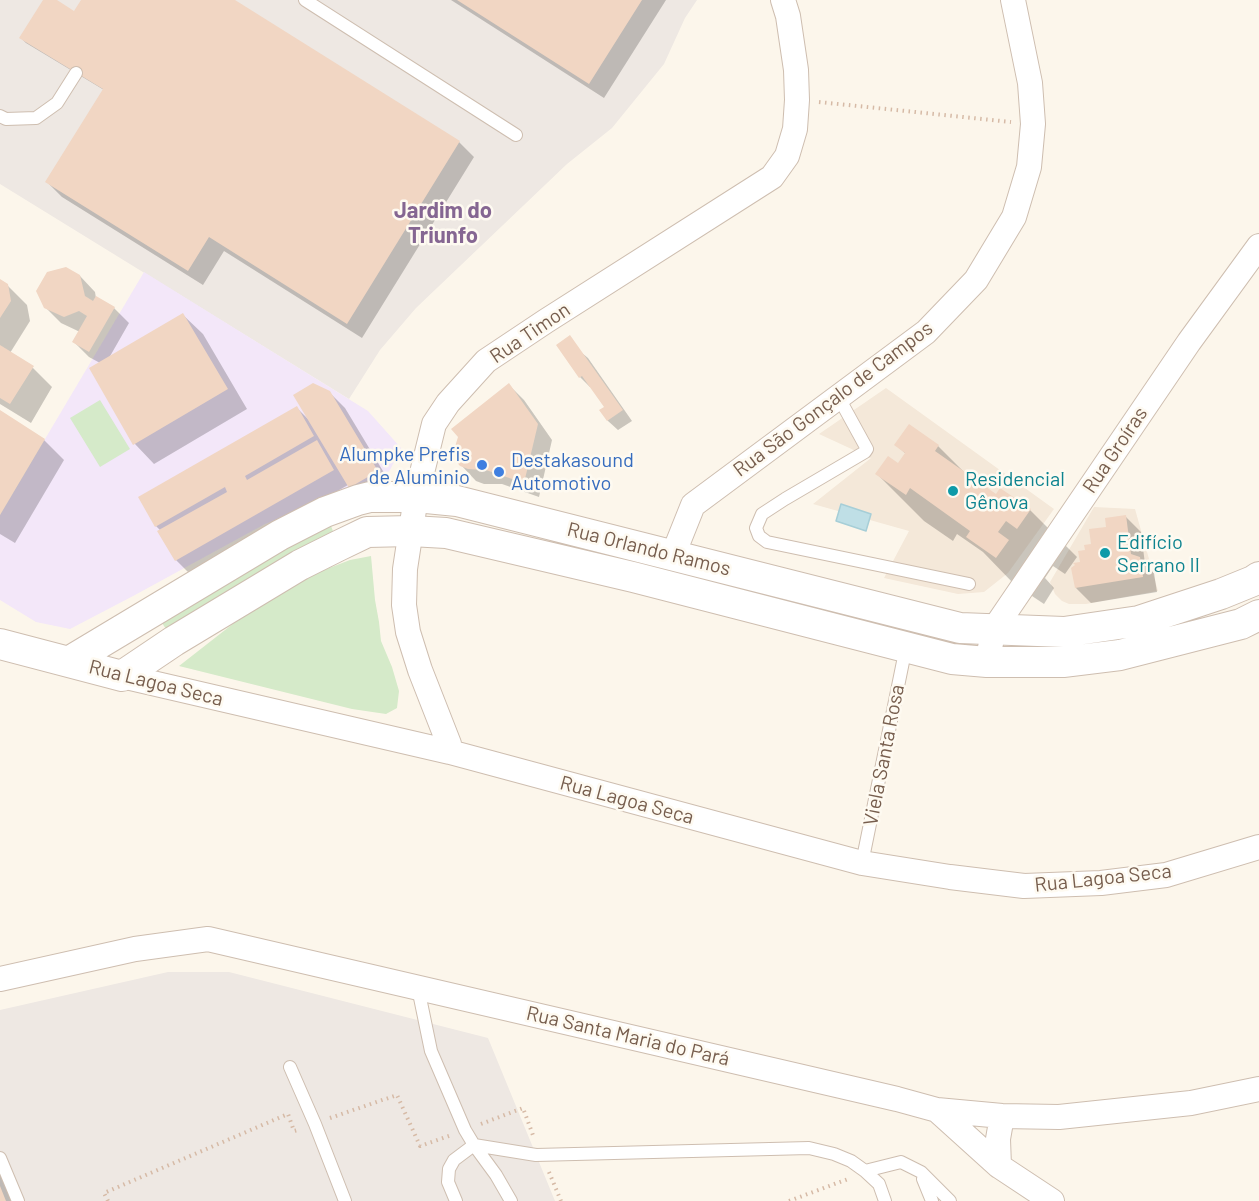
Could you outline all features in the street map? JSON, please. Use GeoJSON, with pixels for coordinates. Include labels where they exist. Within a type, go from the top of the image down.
{"type":"FeatureCollection","features":[{"type":"Feature","properties":{"kind":"street","name":"Rua Timon"},"geometry":{"type":"LineString","coordinates":[[450,752],[408,632],[404,605],[404,584],[416,497],[434,424],[448,403],[486,361],[772,177],[788,156],[795,129],[797,99],[796,70],[788,16],[783,0]]}},
{"type":"Feature","properties":{"kind":"street","name":"Rua São Gonçalo de Campos"},"geometry":{"type":"LineString","coordinates":[[673,555],[693,505],[926,332],[976,280],[1014,217],[1029,167],[1033,124],[1030,83],[1013,0]]}},
{"type":"Feature","properties":{"kind":"street","name":"Rua Groíras"},"geometry":{"type":"LineString","coordinates":[[987,662],[994,629],[1189,342],[1259,246]]}},
{"type":"Feature","properties":{"kind":"street","name":"Rua Orlando Ramos"},"geometry":{"type":"LineString","coordinates":[[70,661],[280,535],[325,512],[370,497],[416,497],[457,501],[960,628],[1064,632],[1139,621],[1221,594],[1259,577]]}},
{"type":"Feature","properties":{"kind":"street","name":"Rua Orlando Ramos"},"geometry":{"type":"LineString","coordinates":[[122,676],[174,641],[290,571],[367,532],[446,533],[633,577],[952,659],[987,662],[1063,662],[1120,655],[1241,624],[1259,615]]}},
{"type":"Feature","properties":{"kind":"street","name":"Rua Lagoa Seca"},"geometry":{"type":"LineString","coordinates":[[0,644],[122,676],[450,752],[862,863],[1024,886],[1101,883],[1166,875],[1259,847]]}},
{"type":"Feature","properties":{"kind":"street","name":"Rua Santa Maria do Pará"},"geometry":{"type":"LineString","coordinates":[[0,979],[135,949],[208,939],[937,1110],[1002,1116],[1059,1117],[1191,1103],[1259,1089]]}},
{"type":"Feature","properties":{"kind":"street"},"geometry":{"type":"LineString","coordinates":[[937,1110],[999,1166],[1052,1201]]}},
{"type":"Feature","properties":{"kind":"street"},"geometry":{"type":"LineString","coordinates":[[999,1166],[998,1139],[1002,1116]]}},
{"type":"Feature","properties":{"kind":"lane"},"geometry":{"type":"LineString","coordinates":[[305,0],[516,135]]}},
{"type":"Feature","properties":{"kind":"lane"},"geometry":{"type":"LineString","coordinates":[[0,116],[6,119],[36,118],[57,103],[76,73]]}},
{"type":"Feature","properties":{"kind":"lane"},"geometry":{"type":"LineString","coordinates":[[839,398],[867,449],[762,514],[756,528],[759,536],[767,542],[969,584]]}},
{"type":"Feature","properties":{"kind":"lane","name":"Viela Santa Rosa"},"geometry":{"type":"LineString","coordinates":[[862,863],[906,647]]}},
{"type":"Feature","properties":{"kind":"lane"},"geometry":{"type":"LineString","coordinates":[[418,988],[431,1051],[465,1130],[511,1201]]}},
{"type":"Feature","properties":{"kind":"lane"},"geometry":{"type":"LineString","coordinates":[[290,1067],[345,1201]]}},
{"type":"Feature","properties":{"kind":"lane"},"geometry":{"type":"LineString","coordinates":[[456,1201],[448,1182],[449,1169],[454,1160],[474,1145],[542,1155],[809,1148],[851,1161],[879,1184],[885,1201]]}},
{"type":"Feature","properties":{"kind":"lane"},"geometry":{"type":"LineString","coordinates":[[0,1158],[18,1201]]}},
{"type":"Feature","properties":{"kind":"lane"},"geometry":{"type":"LineString","coordinates":[[865,1171],[901,1162],[921,1173],[950,1201]]}},
{"type":"Feature","properties":{"kind":"lane"},"geometry":{"type":"LineString","coordinates":[[921,1173],[932,1201]]}},
{"type":"Feature","properties":{"kind":"path"},"geometry":{"type":"LineString","coordinates":[[797,99],[1033,124]]}},
{"type":"Feature","properties":{"kind":"path"},"geometry":{"type":"LineString","coordinates":[[108,1201],[104,1193],[288,1114],[294,1131],[397,1095],[420,1146],[523,1108],[561,1201]]}},
{"type":"Feature","properties":{"kind":"path"},"geometry":{"type":"LineString","coordinates":[[789,1201],[865,1171]]}},
{"type":"Feature","properties":{"kind":"shaded area"},"geometry":{"type":"Polygon","coordinates":[[[0,0],[697,0],[685,18],[664,64],[612,128],[567,164],[416,308],[380,350],[349,399],[0,184],[0,0]]]}},
{"type":"Feature","properties":{"kind":"shaded area"},"geometry":{"type":"Polygon","coordinates":[[[144,272],[368,411],[401,448],[390,470],[380,481],[265,524],[70,629],[36,622],[0,600],[0,515],[144,272]]]}},
{"type":"Feature","properties":{"kind":"shaded area"},"geometry":{"type":"Polygon","coordinates":[[[886,388],[1054,509],[1008,573],[984,592],[958,594],[884,578],[909,531],[813,504],[871,458],[819,434],[886,388]]]}},
{"type":"Feature","properties":{"kind":"shaded area"},"geometry":{"type":"Polygon","coordinates":[[[1094,507],[1135,509],[1158,591],[1086,604],[1069,604],[1055,594],[1050,582],[1094,507]]]}},
{"type":"Feature","properties":{"kind":"shaded area"},"geometry":{"type":"Polygon","coordinates":[[[168,972],[229,972],[488,1038],[555,1201],[0,1201],[0,1010],[168,972]]]}},
{"type":"Feature","properties":{"kind":"green space"},"geometry":{"type":"Polygon","coordinates":[[[100,400],[130,449],[100,467],[70,418],[100,400]]]}},
{"type":"Feature","properties":{"kind":"green space"},"geometry":{"type":"Polygon","coordinates":[[[329,520],[335,537],[169,634],[159,618],[329,520]]]}},
{"type":"Feature","properties":{"kind":"green space"},"geometry":{"type":"Polygon","coordinates":[[[371,556],[381,641],[399,691],[397,708],[386,714],[352,709],[179,666],[234,623],[306,577],[350,560],[371,556]]]}},
{"type":"Feature","properties":{"kind":"water"},"geometry":{"type":"Polygon","coordinates":[[[841,504],[871,514],[866,531],[836,521],[841,504]]]}},
{"type":"Feature","properties":{"kind":"building"},"geometry":{"type":"Polygon","coordinates":[[[43,0],[57,0],[74,11],[81,0],[235,0],[460,141],[347,324],[209,237],[188,271],[45,182],[103,89],[19,38],[43,0]]]}},
{"type":"Feature","properties":{"kind":"building"},"geometry":{"type":"Polygon","coordinates":[[[457,0],[642,0],[589,84],[457,0]]]}},
{"type":"Feature","properties":{"kind":"building"},"geometry":{"type":"Polygon","coordinates":[[[66,267],[80,275],[85,296],[93,301],[96,296],[115,307],[89,352],[72,342],[87,316],[79,311],[64,317],[44,308],[36,291],[47,272],[66,267]]]}},
{"type":"Feature","properties":{"kind":"building"},"geometry":{"type":"Polygon","coordinates":[[[0,279],[8,284],[11,301],[0,318],[0,279]]]}},
{"type":"Feature","properties":{"kind":"building"},"geometry":{"type":"Polygon","coordinates":[[[183,313],[228,389],[133,445],[89,368],[183,313]]]}},
{"type":"Feature","properties":{"kind":"building"},"geometry":{"type":"Polygon","coordinates":[[[570,335],[623,410],[607,421],[599,410],[604,407],[582,376],[579,378],[556,345],[570,335]]]}},
{"type":"Feature","properties":{"kind":"building"},"geometry":{"type":"Polygon","coordinates":[[[0,345],[34,366],[10,404],[0,398],[0,345]]]}},
{"type":"Feature","properties":{"kind":"building"},"geometry":{"type":"Polygon","coordinates":[[[313,383],[330,391],[378,471],[349,488],[293,395],[313,383]]]}},
{"type":"Feature","properties":{"kind":"building"},"geometry":{"type":"Polygon","coordinates":[[[509,383],[538,424],[524,483],[486,470],[468,469],[460,466],[455,460],[454,450],[458,437],[451,429],[509,383]]]}},
{"type":"Feature","properties":{"kind":"building"},"geometry":{"type":"Polygon","coordinates":[[[297,406],[314,436],[245,476],[247,480],[317,440],[334,470],[175,561],[157,531],[227,492],[225,487],[155,527],[138,497],[297,406]]]}},
{"type":"Feature","properties":{"kind":"building"},"geometry":{"type":"Polygon","coordinates":[[[0,410],[45,439],[0,515],[0,410]]]}},
{"type":"Feature","properties":{"kind":"building","name":"Residencial Gênova"},"geometry":{"type":"Polygon","coordinates":[[[909,424],[939,445],[935,451],[996,494],[1000,488],[1031,509],[1017,529],[1006,521],[998,532],[1009,540],[996,558],[966,537],[970,531],[910,488],[906,495],[875,474],[888,456],[898,463],[905,453],[894,445],[909,424]]]}},
{"type":"Feature","properties":{"kind":"building","name":"Edifício Serrano II"},"geometry":{"type":"Polygon","coordinates":[[[1126,515],[1131,554],[1140,557],[1143,577],[1075,588],[1071,568],[1075,565],[1073,563],[1080,562],[1078,551],[1085,550],[1084,545],[1091,544],[1089,529],[1106,527],[1105,518],[1126,515]]]}},
{"type":"Feature","properties":{"kind":"building"},"geometry":{"type":"Polygon","coordinates":[[[0,1186],[6,1201],[0,1201],[0,1186]]]}},
{"type":"Feature","properties":{"kind":"place","name":"Alumpke Prefis de Aluminio"},"geometry":{"type":"Point","coordinates":[482,465]}},
{"type":"Feature","properties":{"kind":"place","name":"Destakasound Automotivo"},"geometry":{"type":"Point","coordinates":[499,472]}},
{"type":"Feature","properties":{"kind":"place","name":"Residencial Gênova"},"geometry":{"type":"Point","coordinates":[953,491]}},
{"type":"Feature","properties":{"kind":"place","name":"Edifício Serrano II"},"geometry":{"type":"Point","coordinates":[1105,553]}},
{"type":"Feature","properties":{"kind":"district","name":"Jardim do Triunfo"},"geometry":{"type":"Point","coordinates":[443,224]}}]}
